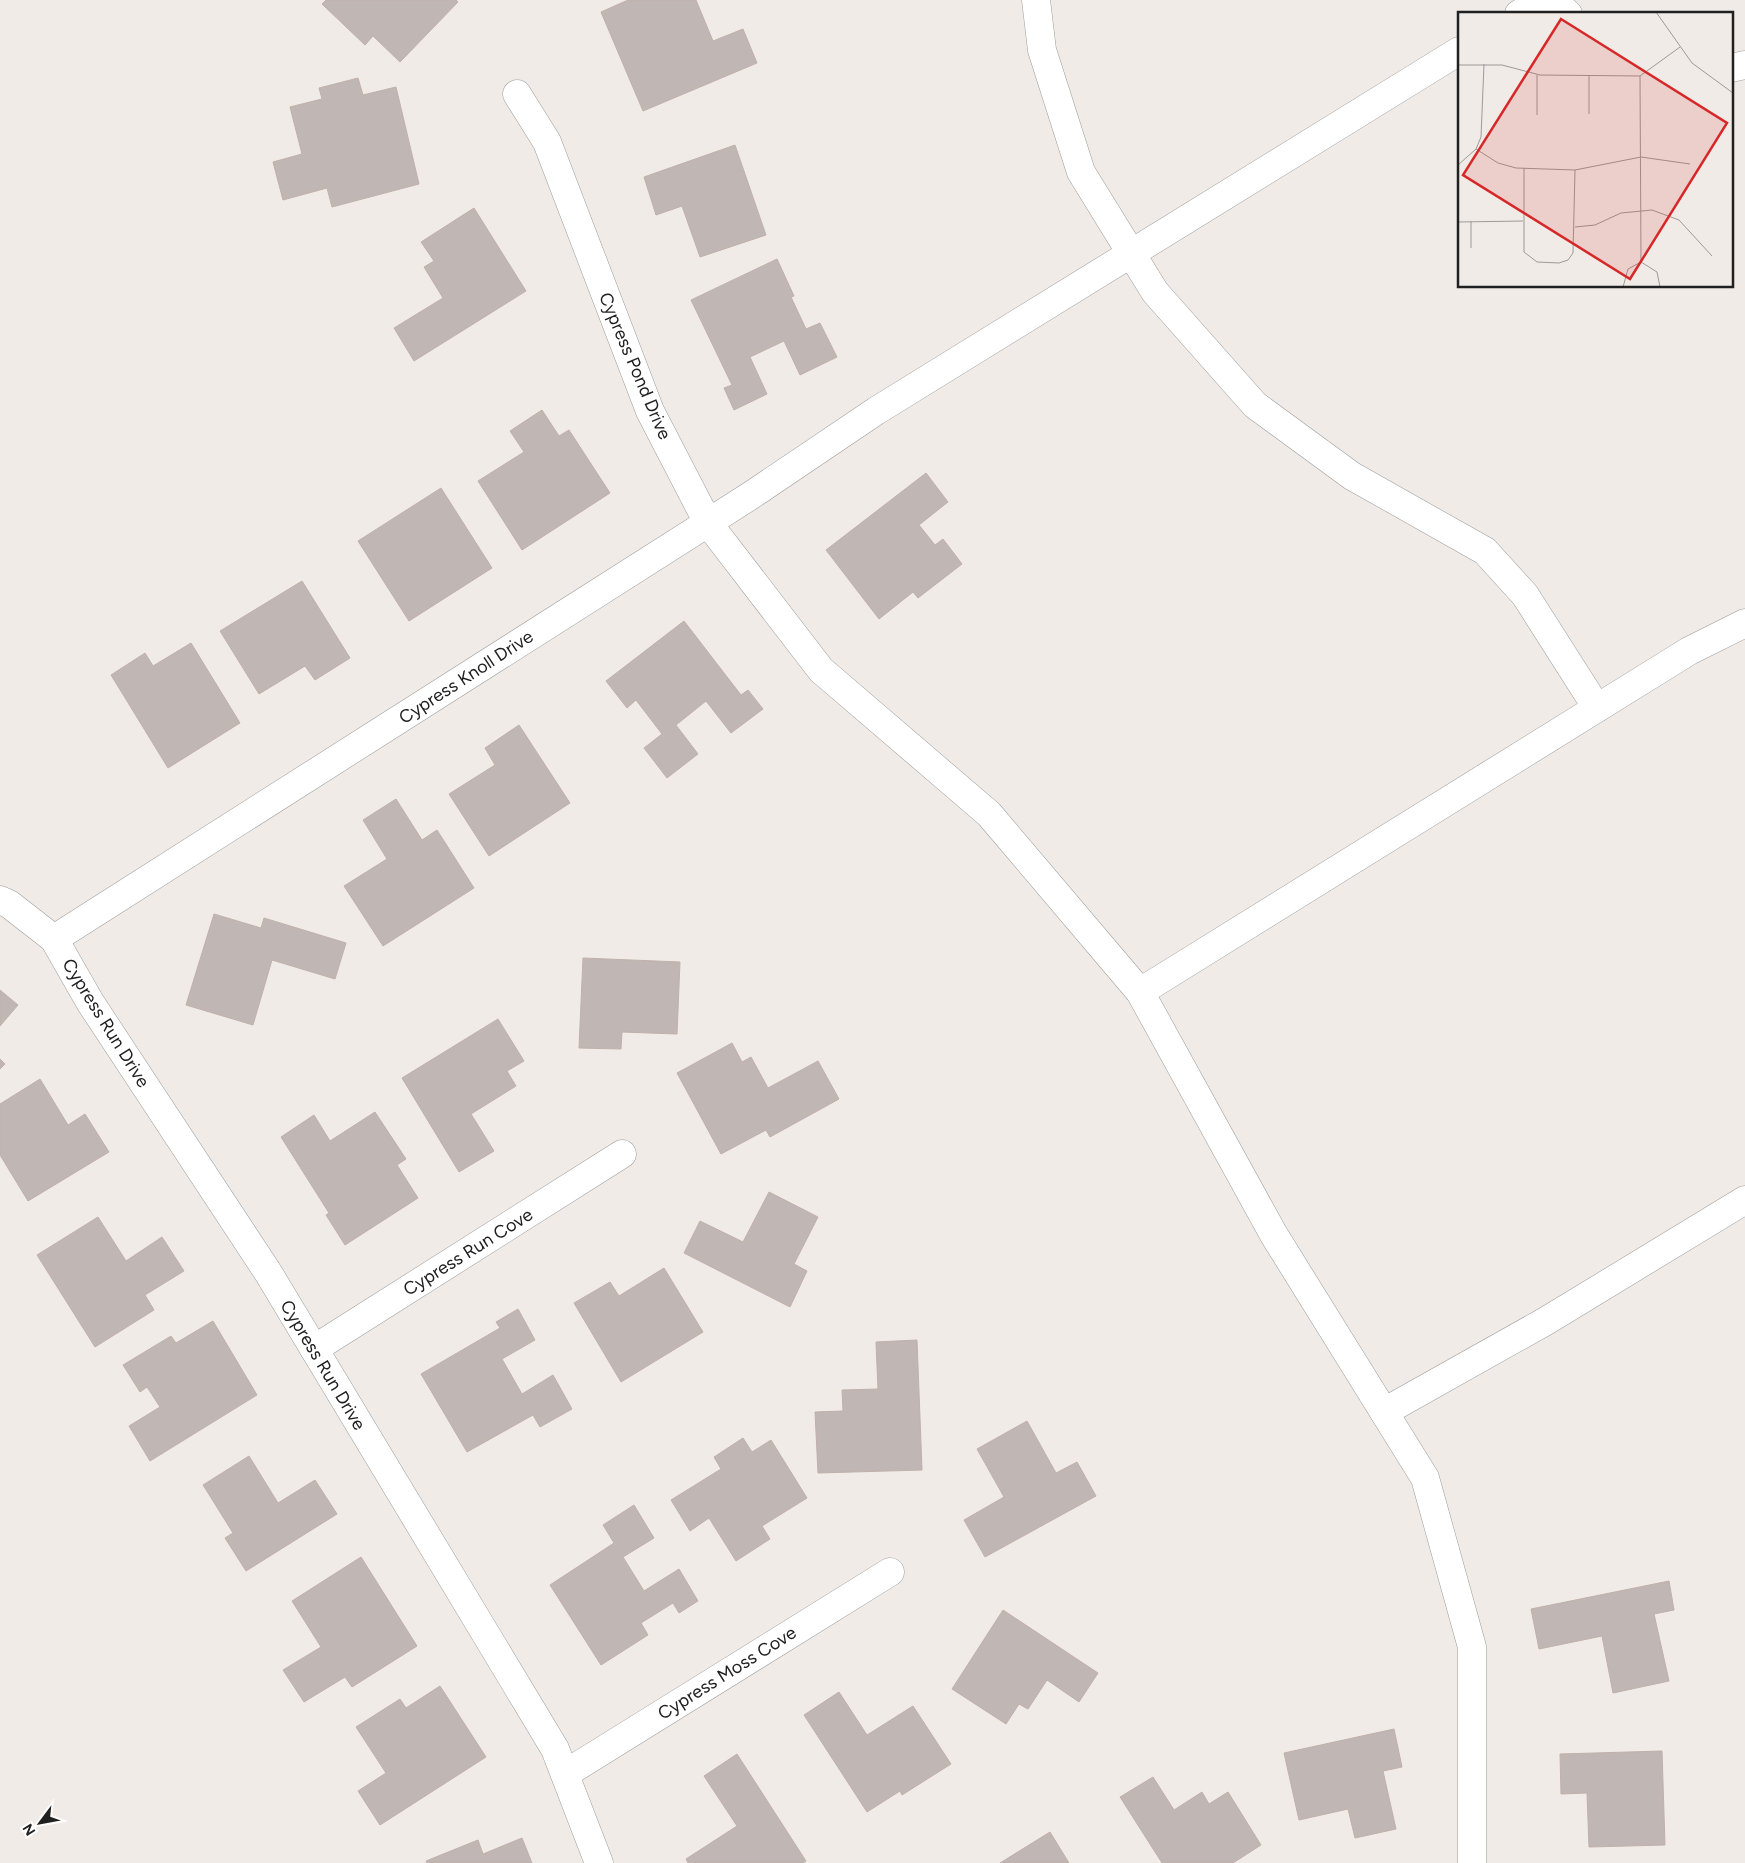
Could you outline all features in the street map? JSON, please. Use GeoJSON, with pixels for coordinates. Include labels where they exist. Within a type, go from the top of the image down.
{"type":"FeatureCollection","features":[{"type":"Feature","properties":{"kind":"street"},"geometry":{"type":"LineString","coordinates":[[1036,0],[1042,50],[1081,172],[1155,292],[1256,405],[1352,476],[1485,551],[1526,595],[1597,708]]}},
{"type":"Feature","properties":{"kind":"street"},"geometry":{"type":"LineString","coordinates":[[1522,12],[1542,0]]}},
{"type":"Feature","properties":{"kind":"street"},"geometry":{"type":"LineString","coordinates":[[1553,0],[1566,12]]}},
{"type":"Feature","properties":{"kind":"street","name":"Cypress Knoll Drive"},"geometry":{"type":"LineString","coordinates":[[54,939],[708,522],[876,411],[1458,52]]}},
{"type":"Feature","properties":{"kind":"street"},"geometry":{"type":"LineString","coordinates":[[1732,68],[1745,65]]}},
{"type":"Feature","properties":{"kind":"street","name":"Cypress Pond Drive"},"geometry":{"type":"LineString","coordinates":[[517,94],[547,142],[650,411],[708,522],[821,670],[989,814],[1140,992],[1274,1235],[1425,1478],[1472,1647],[1472,1863]]}},
{"type":"Feature","properties":{"kind":"street"},"geometry":{"type":"LineString","coordinates":[[1140,992],[1689,651],[1745,623]]}},
{"type":"Feature","properties":{"kind":"street","name":"Cypress Run Drive"},"geometry":{"type":"LineString","coordinates":[[0,900],[9,904],[54,939],[90,1002],[269,1274],[555,1749],[599,1863]]}},
{"type":"Feature","properties":{"kind":"street","name":"Cypress Run Cove"},"geometry":{"type":"LineString","coordinates":[[314,1349],[622,1154]]}},
{"type":"Feature","properties":{"kind":"street"},"geometry":{"type":"LineString","coordinates":[[1384,1412],[1546,1322],[1745,1200]]}},
{"type":"Feature","properties":{"kind":"street","name":"Cypress Moss Cove"},"geometry":{"type":"LineString","coordinates":[[564,1774],[890,1572]]}},
{"type":"Feature","properties":{"kind":"building"},"geometry":{"type":"Polygon","coordinates":[[[326,0],[456,0],[458,2],[400,62],[373,36],[365,45],[322,4],[326,0]]]}},
{"type":"Feature","properties":{"kind":"building"},"geometry":{"type":"Polygon","coordinates":[[[628,0],[696,0],[713,41],[743,29],[757,63],[643,111],[601,12],[628,0]]]}},
{"type":"Feature","properties":{"kind":"building"},"geometry":{"type":"Polygon","coordinates":[[[358,78],[363,95],[396,87],[419,184],[332,207],[327,188],[283,200],[273,162],[302,154],[290,107],[322,99],[319,88],[358,78]]]}},
{"type":"Feature","properties":{"kind":"building"},"geometry":{"type":"Polygon","coordinates":[[[735,145],[766,235],[700,257],[682,206],[656,215],[644,177],[735,145]]]}},
{"type":"Feature","properties":{"kind":"building"},"geometry":{"type":"Polygon","coordinates":[[[474,208],[526,291],[414,361],[394,328],[443,298],[424,267],[434,261],[421,242],[474,208]]]}},
{"type":"Feature","properties":{"kind":"building"},"geometry":{"type":"Polygon","coordinates":[[[777,259],[794,296],[791,297],[806,329],[820,323],[837,357],[800,375],[784,341],[750,357],[767,394],[734,410],[724,388],[732,385],[691,300],[777,259]]]}},
{"type":"Feature","properties":{"kind":"building"},"geometry":{"type":"Polygon","coordinates":[[[542,410],[559,436],[569,430],[610,493],[522,550],[478,481],[524,452],[510,431],[542,410]]]}},
{"type":"Feature","properties":{"kind":"building"},"geometry":{"type":"Polygon","coordinates":[[[926,473],[948,502],[919,525],[935,545],[943,539],[962,564],[918,598],[913,592],[879,619],[826,550],[926,473]]]}},
{"type":"Feature","properties":{"kind":"building"},"geometry":{"type":"Polygon","coordinates":[[[441,488],[492,568],[409,621],[358,541],[441,488]]]}},
{"type":"Feature","properties":{"kind":"building"},"geometry":{"type":"Polygon","coordinates":[[[302,581],[350,658],[315,680],[305,666],[259,694],[220,631],[302,581]]]}},
{"type":"Feature","properties":{"kind":"building"},"geometry":{"type":"Polygon","coordinates":[[[684,621],[741,695],[748,690],[763,709],[731,733],[706,701],[676,725],[698,754],[667,778],[644,748],[662,734],[636,700],[627,708],[606,681],[684,621]]]}},
{"type":"Feature","properties":{"kind":"building"},"geometry":{"type":"Polygon","coordinates":[[[191,643],[240,723],[168,768],[111,675],[145,653],[153,666],[191,643]]]}},
{"type":"Feature","properties":{"kind":"building"},"geometry":{"type":"Polygon","coordinates":[[[519,725],[570,803],[489,856],[449,794],[495,765],[485,748],[519,725]]]}},
{"type":"Feature","properties":{"kind":"building"},"geometry":{"type":"Polygon","coordinates":[[[396,799],[422,840],[437,830],[474,888],[383,946],[344,886],[387,859],[363,820],[396,799]]]}},
{"type":"Feature","properties":{"kind":"building"},"geometry":{"type":"Polygon","coordinates":[[[214,914],[261,928],[264,918],[346,943],[335,979],[272,960],[253,1025],[186,1005],[214,914]]]}},
{"type":"Feature","properties":{"kind":"building"},"geometry":{"type":"Polygon","coordinates":[[[583,958],[680,962],[677,1034],[622,1032],[621,1049],[579,1048],[583,958]]]}},
{"type":"Feature","properties":{"kind":"building"},"geometry":{"type":"Polygon","coordinates":[[[0,990],[18,1005],[0,1026],[0,990]]]}},
{"type":"Feature","properties":{"kind":"building"},"geometry":{"type":"Polygon","coordinates":[[[498,1019],[524,1061],[507,1071],[516,1086],[471,1114],[494,1151],[459,1172],[402,1078],[498,1019]]]}},
{"type":"Feature","properties":{"kind":"building"},"geometry":{"type":"Polygon","coordinates":[[[732,1043],[742,1062],[751,1057],[768,1088],[818,1061],[839,1099],[770,1137],[766,1130],[721,1154],[677,1073],[732,1043]]]}},
{"type":"Feature","properties":{"kind":"building"},"geometry":{"type":"Polygon","coordinates":[[[0,1059],[5,1064],[0,1069],[0,1059]]]}},
{"type":"Feature","properties":{"kind":"building"},"geometry":{"type":"Polygon","coordinates":[[[40,1079],[68,1125],[85,1114],[109,1152],[28,1201],[0,1155],[0,1104],[40,1079]]]}},
{"type":"Feature","properties":{"kind":"building"},"geometry":{"type":"Polygon","coordinates":[[[375,1112],[406,1159],[397,1165],[418,1198],[345,1245],[326,1215],[329,1213],[281,1137],[314,1115],[330,1141],[375,1112]]]}},
{"type":"Feature","properties":{"kind":"building"},"geometry":{"type":"Polygon","coordinates":[[[769,1192],[818,1217],[794,1264],[807,1271],[790,1307],[684,1253],[700,1221],[743,1242],[769,1192]]]}},
{"type":"Feature","properties":{"kind":"building"},"geometry":{"type":"Polygon","coordinates":[[[98,1217],[126,1261],[162,1237],[184,1271],[145,1295],[154,1310],[95,1347],[37,1255],[98,1217]]]}},
{"type":"Feature","properties":{"kind":"building"},"geometry":{"type":"Polygon","coordinates":[[[664,1268],[703,1332],[621,1382],[574,1303],[610,1282],[619,1296],[664,1268]]]}},
{"type":"Feature","properties":{"kind":"building"},"geometry":{"type":"Polygon","coordinates":[[[518,1309],[535,1340],[502,1359],[522,1394],[553,1375],[572,1409],[540,1427],[533,1415],[467,1452],[421,1374],[500,1328],[496,1322],[518,1309]]]}},
{"type":"Feature","properties":{"kind":"building"},"geometry":{"type":"Polygon","coordinates":[[[213,1321],[257,1395],[150,1461],[129,1426],[160,1407],[147,1387],[140,1392],[123,1365],[171,1336],[176,1343],[213,1321]]]}},
{"type":"Feature","properties":{"kind":"building"},"geometry":{"type":"Polygon","coordinates":[[[917,1340],[922,1470],[818,1473],[815,1412],[843,1411],[842,1390],[878,1389],[876,1342],[917,1340]]]}},
{"type":"Feature","properties":{"kind":"building"},"geometry":{"type":"Polygon","coordinates":[[[1027,1421],[1056,1473],[1077,1462],[1096,1496],[985,1557],[964,1520],[1004,1497],[977,1449],[1027,1421]]]}},
{"type":"Feature","properties":{"kind":"building"},"geometry":{"type":"Polygon","coordinates":[[[743,1438],[752,1452],[771,1440],[807,1498],[762,1526],[770,1539],[736,1561],[709,1518],[690,1531],[671,1500],[721,1469],[714,1457],[743,1438]]]}},
{"type":"Feature","properties":{"kind":"building"},"geometry":{"type":"Polygon","coordinates":[[[249,1456],[278,1503],[315,1480],[337,1514],[246,1571],[225,1538],[233,1533],[203,1485],[249,1456]]]}},
{"type":"Feature","properties":{"kind":"building"},"geometry":{"type":"Polygon","coordinates":[[[634,1505],[654,1538],[623,1557],[644,1591],[679,1569],[698,1601],[679,1613],[673,1603],[641,1623],[648,1635],[601,1665],[550,1585],[614,1543],[603,1525],[634,1505]]]}},
{"type":"Feature","properties":{"kind":"building"},"geometry":{"type":"Polygon","coordinates":[[[361,1557],[417,1646],[352,1687],[345,1677],[304,1702],[283,1670],[321,1647],[292,1601],[361,1557]]]}},
{"type":"Feature","properties":{"kind":"building"},"geometry":{"type":"Polygon","coordinates":[[[1669,1581],[1674,1610],[1654,1614],[1669,1681],[1613,1693],[1602,1636],[1539,1649],[1531,1609],[1669,1581]]]}},
{"type":"Feature","properties":{"kind":"building"},"geometry":{"type":"Polygon","coordinates":[[[1003,1610],[1098,1673],[1079,1702],[1047,1680],[1028,1709],[1019,1704],[1006,1724],[952,1689],[1003,1610]]]}},
{"type":"Feature","properties":{"kind":"building"},"geometry":{"type":"Polygon","coordinates":[[[440,1686],[486,1757],[380,1825],[358,1791],[386,1773],[356,1727],[400,1699],[406,1708],[440,1686]]]}},
{"type":"Feature","properties":{"kind":"building"},"geometry":{"type":"Polygon","coordinates":[[[839,1692],[867,1735],[913,1706],[951,1764],[902,1795],[900,1791],[867,1812],[804,1715],[839,1692]]]}},
{"type":"Feature","properties":{"kind":"building"},"geometry":{"type":"Polygon","coordinates":[[[1394,1729],[1402,1767],[1383,1771],[1396,1829],[1355,1838],[1348,1809],[1299,1820],[1284,1753],[1394,1729]]]}},
{"type":"Feature","properties":{"kind":"building"},"geometry":{"type":"Polygon","coordinates":[[[1662,1751],[1665,1845],[1589,1847],[1587,1793],[1561,1794],[1560,1754],[1662,1751]]]}},
{"type":"Feature","properties":{"kind":"building"},"geometry":{"type":"Polygon","coordinates":[[[737,1754],[806,1861],[803,1863],[688,1863],[686,1859],[737,1826],[704,1776],[737,1754]]]}},
{"type":"Feature","properties":{"kind":"building"},"geometry":{"type":"Polygon","coordinates":[[[1153,1777],[1174,1810],[1202,1792],[1209,1804],[1228,1792],[1261,1845],[1233,1863],[1162,1863],[1120,1797],[1153,1777]]]}},
{"type":"Feature","properties":{"kind":"building"},"geometry":{"type":"Polygon","coordinates":[[[1050,1832],[1069,1863],[1000,1863],[1050,1832]]]}},
{"type":"Feature","properties":{"kind":"building"},"geometry":{"type":"Polygon","coordinates":[[[522,1838],[532,1863],[427,1863],[426,1861],[478,1840],[483,1854],[522,1838]]]}}]}
